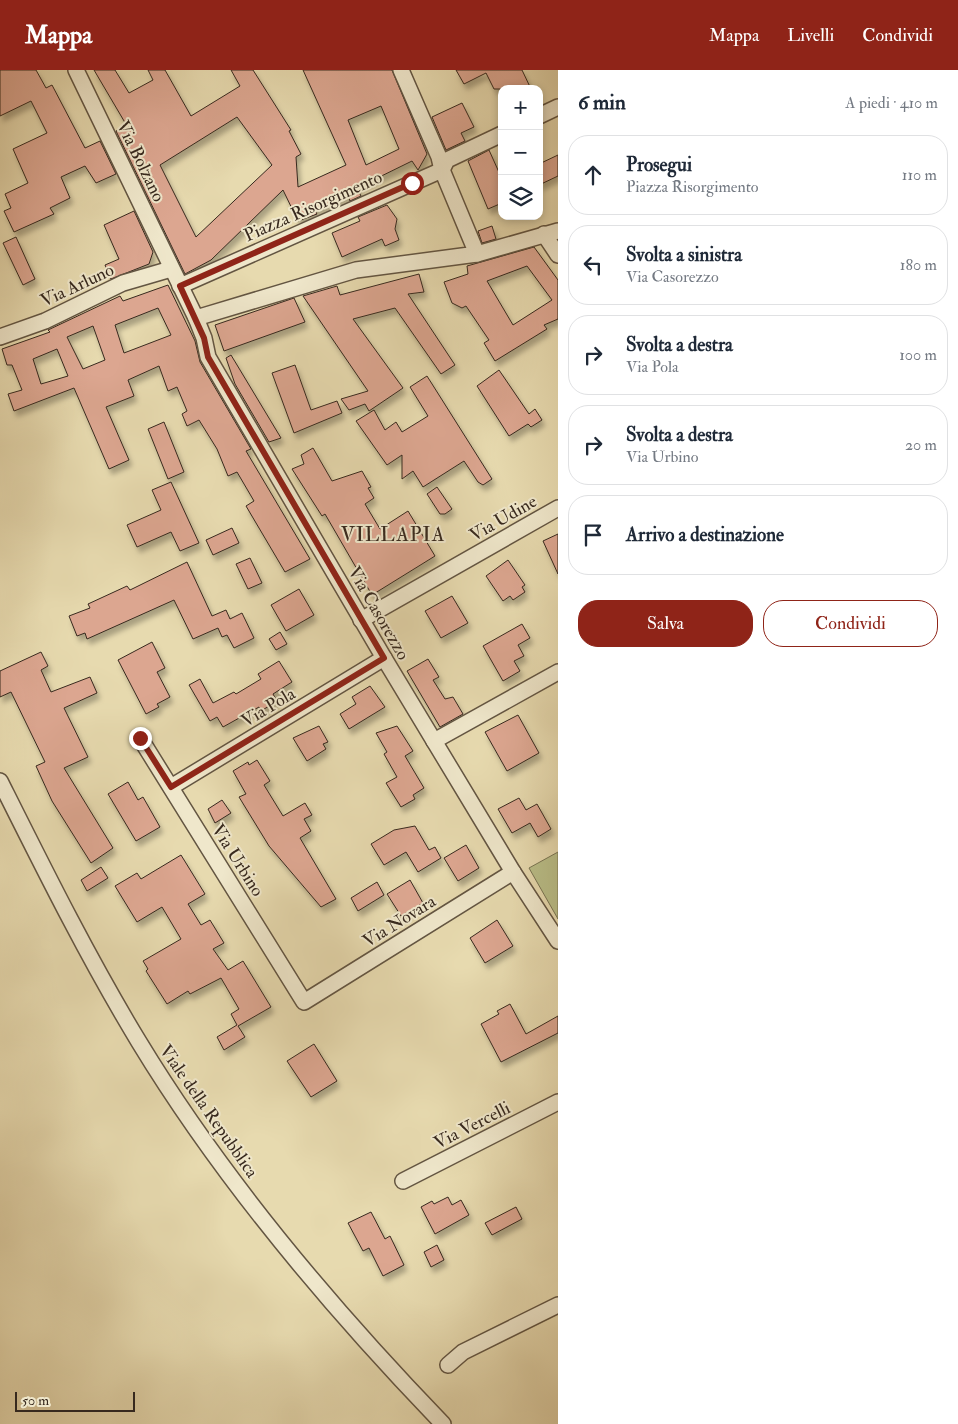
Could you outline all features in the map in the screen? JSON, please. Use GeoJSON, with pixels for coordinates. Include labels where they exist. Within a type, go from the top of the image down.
{"type":"FeatureCollection","features":[{"type":"Feature","properties":{"kind":"street","name":"Via Bolzano"},"geometry":{"type":"LineString","coordinates":[[76,70],[171,269]]}},
{"type":"Feature","properties":{"kind":"street"},"geometry":{"type":"LineString","coordinates":[[401,70],[439,156],[442,170],[477,254]]}},
{"type":"Feature","properties":{"kind":"street"},"geometry":{"type":"LineString","coordinates":[[543,114],[558,107]]}},
{"type":"Feature","properties":{"kind":"street","name":"Piazza Risorgimento"},"geometry":{"type":"LineString","coordinates":[[180,286],[442,170],[447,160],[498,136]]}},
{"type":"Feature","properties":{"kind":"street"},"geometry":{"type":"LineString","coordinates":[[196,318],[356,270],[477,254],[551,233],[558,255]]}},
{"type":"Feature","properties":{"kind":"street","name":"Via Casorezzo"},"geometry":{"type":"LineString","coordinates":[[171,269],[196,318],[204,338],[208,357],[361,620],[513,872],[558,941]]}},
{"type":"Feature","properties":{"kind":"street","name":"Via Arluno"},"geometry":{"type":"LineString","coordinates":[[0,336],[45,321],[123,283],[171,269]]}},
{"type":"Feature","properties":{"kind":"street","name":"Via Udine"},"geometry":{"type":"LineString","coordinates":[[361,620],[558,508]]}},
{"type":"Feature","properties":{"kind":"street","name":"Via Pola"},"geometry":{"type":"LineString","coordinates":[[171,787],[384,658]]}},
{"type":"Feature","properties":{"kind":"street"},"geometry":{"type":"LineString","coordinates":[[434,741],[558,672]]}},
{"type":"Feature","properties":{"kind":"street","name":"Via Urbino"},"geometry":{"type":"LineString","coordinates":[[140,738],[304,1002]]}},
{"type":"Feature","properties":{"kind":"street","name":"Viale della Repubblica"},"geometry":{"type":"LineString","coordinates":[[0,781],[94,965],[140,1043],[189,1118],[241,1189],[337,1306],[443,1424]]}},
{"type":"Feature","properties":{"kind":"street","name":"Via Novara"},"geometry":{"type":"LineString","coordinates":[[304,1002],[513,872]]}},
{"type":"Feature","properties":{"kind":"street","name":"Via Vercelli"},"geometry":{"type":"LineString","coordinates":[[403,1180],[558,1102]]}},
{"type":"Feature","properties":{"kind":"street"},"geometry":{"type":"LineString","coordinates":[[448,1365],[463,1352],[558,1305]]}},
{"type":"Feature","properties":{"kind":"green space"},"geometry":{"type":"Polygon","coordinates":[[[558,852],[558,919],[529,868],[558,852]]]}},
{"type":"Feature","properties":{"kind":"building"},"geometry":{"type":"Polygon","coordinates":[[[0,70],[36,70],[46,88],[52,85],[85,148],[100,141],[116,174],[96,183],[85,166],[61,177],[70,198],[50,208],[54,214],[14,232],[4,211],[11,208],[5,194],[28,183],[13,149],[47,133],[31,101],[0,116],[0,70]]]}},
{"type":"Feature","properties":{"kind":"building"},"geometry":{"type":"Polygon","coordinates":[[[94,70],[115,70],[129,93],[153,80],[148,70],[165,70],[191,116],[240,86],[231,70],[253,70],[291,130],[289,131],[301,154],[296,157],[298,187],[346,165],[303,70],[392,70],[427,154],[418,170],[412,161],[357,188],[361,196],[350,201],[348,196],[315,211],[317,214],[298,221],[283,190],[211,260],[185,274],[116,131],[127,126],[94,70]],[[381,106],[348,120],[366,165],[399,149],[381,106]],[[237,117],[160,165],[196,237],[272,165],[237,117]]]}},
{"type":"Feature","properties":{"kind":"building"},"geometry":{"type":"Polygon","coordinates":[[[456,70],[522,70],[529,85],[498,85],[498,89],[494,89],[486,73],[464,84],[456,70]]]}},
{"type":"Feature","properties":{"kind":"building"},"geometry":{"type":"Polygon","coordinates":[[[462,103],[474,127],[461,133],[465,141],[446,150],[432,117],[462,103]]]}},
{"type":"Feature","properties":{"kind":"building"},"geometry":{"type":"Polygon","coordinates":[[[489,150],[498,170],[498,205],[488,209],[468,161],[489,150]]]}},
{"type":"Feature","properties":{"kind":"building"},"geometry":{"type":"Polygon","coordinates":[[[558,155],[558,176],[543,183],[543,175],[543,162],[558,155]]]}},
{"type":"Feature","properties":{"kind":"building"},"geometry":{"type":"Polygon","coordinates":[[[387,205],[397,219],[395,229],[399,240],[385,246],[382,239],[342,257],[332,233],[360,221],[358,217],[387,205]]]}},
{"type":"Feature","properties":{"kind":"building"},"geometry":{"type":"Polygon","coordinates":[[[134,211],[153,252],[149,264],[111,279],[105,265],[119,259],[104,225],[134,211]]]}},
{"type":"Feature","properties":{"kind":"building"},"geometry":{"type":"Polygon","coordinates":[[[492,226],[496,239],[482,243],[478,231],[492,226]]]}},
{"type":"Feature","properties":{"kind":"building"},"geometry":{"type":"Polygon","coordinates":[[[16,237],[35,279],[23,285],[3,243],[16,237]]]}},
{"type":"Feature","properties":{"kind":"building"},"geometry":{"type":"Polygon","coordinates":[[[534,247],[558,280],[558,319],[544,325],[547,329],[495,361],[484,343],[489,340],[466,306],[462,308],[452,303],[444,282],[468,274],[467,266],[534,247]],[[527,266],[487,281],[513,325],[552,300],[527,266]]]}},
{"type":"Feature","properties":{"kind":"building"},"geometry":{"type":"Polygon","coordinates":[[[419,274],[424,292],[408,294],[455,365],[441,374],[395,308],[353,319],[403,388],[369,411],[365,404],[349,410],[341,399],[368,391],[303,296],[337,286],[340,295],[419,274]]]}},
{"type":"Feature","properties":{"kind":"building"},"geometry":{"type":"Polygon","coordinates":[[[168,285],[195,341],[200,362],[251,449],[246,451],[310,559],[285,572],[246,506],[254,501],[237,472],[228,476],[217,449],[199,420],[187,426],[182,414],[187,411],[177,387],[168,391],[159,366],[128,380],[134,396],[106,407],[129,460],[109,469],[74,388],[14,411],[8,394],[22,390],[12,365],[7,365],[2,349],[50,332],[48,330],[120,296],[123,301],[168,285]],[[158,308],[115,325],[124,353],[171,335],[158,308]],[[93,326],[67,337],[83,369],[105,360],[93,326]],[[57,349],[33,359],[41,384],[68,376],[57,349]]]}},
{"type":"Feature","properties":{"kind":"building"},"geometry":{"type":"Polygon","coordinates":[[[294,298],[305,322],[224,351],[215,325],[294,298]]]}},
{"type":"Feature","properties":{"kind":"building"},"geometry":{"type":"Polygon","coordinates":[[[231,355],[281,438],[269,442],[235,384],[226,358],[231,355]]]}},
{"type":"Feature","properties":{"kind":"building"},"geometry":{"type":"Polygon","coordinates":[[[295,365],[311,410],[337,401],[342,413],[294,433],[272,373],[295,365]]]}},
{"type":"Feature","properties":{"kind":"building"},"geometry":{"type":"Polygon","coordinates":[[[499,370],[529,414],[535,409],[542,420],[531,427],[528,424],[509,436],[477,386],[499,370]]]}},
{"type":"Feature","properties":{"kind":"building"},"geometry":{"type":"Polygon","coordinates":[[[427,376],[492,479],[483,485],[478,482],[464,461],[423,487],[413,471],[402,479],[402,455],[387,465],[356,421],[374,410],[385,430],[396,422],[402,432],[428,416],[410,387],[427,376]]]}},
{"type":"Feature","properties":{"kind":"building"},"geometry":{"type":"Polygon","coordinates":[[[164,422],[184,472],[168,479],[148,429],[164,422]]]}},
{"type":"Feature","properties":{"kind":"building"},"geometry":{"type":"Polygon","coordinates":[[[313,448],[332,481],[362,471],[371,487],[368,488],[374,498],[365,504],[380,529],[408,511],[435,556],[372,595],[325,514],[322,516],[292,469],[304,464],[301,455],[313,448]]]}},
{"type":"Feature","properties":{"kind":"building"},"geometry":{"type":"Polygon","coordinates":[[[171,482],[199,543],[180,551],[171,532],[137,547],[127,525],[161,510],[152,490],[171,482]]]}},
{"type":"Feature","properties":{"kind":"building"},"geometry":{"type":"Polygon","coordinates":[[[437,487],[452,509],[445,514],[440,514],[427,494],[437,487]]]}},
{"type":"Feature","properties":{"kind":"building"},"geometry":{"type":"Polygon","coordinates":[[[232,528],[239,543],[213,555],[206,540],[232,528]]]}},
{"type":"Feature","properties":{"kind":"building"},"geometry":{"type":"Polygon","coordinates":[[[558,534],[558,574],[543,541],[558,534]]]}},
{"type":"Feature","properties":{"kind":"building"},"geometry":{"type":"Polygon","coordinates":[[[250,558],[262,583],[248,589],[236,564],[250,558]]]}},
{"type":"Feature","properties":{"kind":"building"},"geometry":{"type":"Polygon","coordinates":[[[508,560],[525,585],[522,587],[525,592],[513,600],[510,596],[503,601],[486,576],[508,560]]]}},
{"type":"Feature","properties":{"kind":"building"},"geometry":{"type":"Polygon","coordinates":[[[187,562],[212,616],[226,610],[230,619],[242,613],[254,638],[234,648],[227,635],[222,637],[218,628],[193,639],[174,600],[87,639],[85,633],[77,636],[69,616],[90,608],[88,604],[127,586],[130,590],[187,562]]]}},
{"type":"Feature","properties":{"kind":"building"},"geometry":{"type":"Polygon","coordinates":[[[299,589],[314,615],[286,631],[271,605],[299,589]]]}},
{"type":"Feature","properties":{"kind":"building"},"geometry":{"type":"Polygon","coordinates":[[[452,596],[468,623],[441,638],[425,611],[452,596]]]}},
{"type":"Feature","properties":{"kind":"building"},"geometry":{"type":"Polygon","coordinates":[[[522,624],[530,638],[518,645],[524,656],[514,661],[520,671],[503,681],[483,646],[522,624]]]}},
{"type":"Feature","properties":{"kind":"building"},"geometry":{"type":"Polygon","coordinates":[[[280,632],[287,644],[276,650],[269,639],[280,632]]]}},
{"type":"Feature","properties":{"kind":"building"},"geometry":{"type":"Polygon","coordinates":[[[152,642],[165,668],[157,672],[170,697],[157,704],[159,707],[146,714],[118,660],[152,642]]]}},
{"type":"Feature","properties":{"kind":"building"},"geometry":{"type":"Polygon","coordinates":[[[41,652],[48,666],[41,670],[51,692],[90,677],[97,693],[64,708],[88,757],[64,768],[113,848],[91,863],[52,801],[36,766],[45,762],[11,692],[0,697],[0,671],[41,652]]]}},
{"type":"Feature","properties":{"kind":"building"},"geometry":{"type":"Polygon","coordinates":[[[428,659],[439,677],[433,680],[445,699],[453,697],[463,714],[440,727],[407,671],[428,659]]]}},
{"type":"Feature","properties":{"kind":"building"},"geometry":{"type":"Polygon","coordinates":[[[279,661],[292,682],[273,694],[277,701],[261,711],[259,707],[223,727],[217,717],[210,721],[189,685],[200,679],[213,703],[234,692],[236,694],[261,679],[258,674],[279,661]]]}},
{"type":"Feature","properties":{"kind":"building"},"geometry":{"type":"Polygon","coordinates":[[[370,686],[385,707],[349,729],[340,714],[356,704],[352,697],[370,686]]]}},
{"type":"Feature","properties":{"kind":"building"},"geometry":{"type":"Polygon","coordinates":[[[518,715],[539,753],[507,771],[485,732],[518,715]]]}},
{"type":"Feature","properties":{"kind":"building"},"geometry":{"type":"Polygon","coordinates":[[[319,726],[328,742],[323,744],[326,749],[307,761],[293,738],[319,726]]]}},
{"type":"Feature","properties":{"kind":"building"},"geometry":{"type":"Polygon","coordinates":[[[397,726],[413,751],[405,756],[424,788],[413,795],[415,799],[401,807],[386,783],[397,777],[384,754],[387,752],[376,733],[397,726]]]}},
{"type":"Feature","properties":{"kind":"building"},"geometry":{"type":"Polygon","coordinates":[[[257,760],[270,781],[264,785],[283,816],[305,803],[312,815],[304,819],[311,831],[300,838],[336,899],[321,907],[269,846],[239,797],[246,794],[233,771],[248,762],[249,765],[257,760]]]}},
{"type":"Feature","properties":{"kind":"building"},"geometry":{"type":"Polygon","coordinates":[[[128,782],[138,800],[143,797],[160,827],[136,841],[108,794],[128,782]]]}},
{"type":"Feature","properties":{"kind":"building"},"geometry":{"type":"Polygon","coordinates":[[[519,798],[526,810],[537,804],[551,829],[538,837],[530,823],[512,833],[498,809],[519,798]]]}},
{"type":"Feature","properties":{"kind":"building"},"geometry":{"type":"Polygon","coordinates":[[[222,800],[231,813],[215,823],[208,809],[222,800]]]}},
{"type":"Feature","properties":{"kind":"building"},"geometry":{"type":"Polygon","coordinates":[[[415,826],[429,850],[435,847],[441,858],[418,872],[406,852],[384,865],[371,844],[394,830],[415,826]]]}},
{"type":"Feature","properties":{"kind":"building"},"geometry":{"type":"Polygon","coordinates":[[[466,845],[479,868],[458,881],[444,858],[466,845]]]}},
{"type":"Feature","properties":{"kind":"building"},"geometry":{"type":"Polygon","coordinates":[[[181,855],[205,894],[188,904],[201,925],[210,920],[224,943],[213,949],[228,970],[243,961],[271,1007],[238,1026],[245,1037],[224,1050],[217,1037],[237,1025],[231,1014],[239,1009],[221,978],[190,994],[188,991],[167,1004],[146,971],[148,969],[143,961],[181,939],[162,907],[137,922],[115,886],[137,873],[141,879],[181,855]]]}},
{"type":"Feature","properties":{"kind":"building"},"geometry":{"type":"Polygon","coordinates":[[[101,867],[108,878],[87,891],[81,880],[101,867]]]}},
{"type":"Feature","properties":{"kind":"building"},"geometry":{"type":"Polygon","coordinates":[[[410,880],[423,903],[401,916],[387,894],[410,880]]]}},
{"type":"Feature","properties":{"kind":"building"},"geometry":{"type":"Polygon","coordinates":[[[377,882],[384,895],[358,911],[351,898],[377,882]]]}},
{"type":"Feature","properties":{"kind":"building"},"geometry":{"type":"Polygon","coordinates":[[[497,920],[513,946],[485,963],[470,938],[497,920]]]}},
{"type":"Feature","properties":{"kind":"building"},"geometry":{"type":"Polygon","coordinates":[[[510,1004],[526,1034],[558,1016],[558,1033],[501,1062],[481,1024],[499,1014],[497,1011],[510,1004]]]}},
{"type":"Feature","properties":{"kind":"building"},"geometry":{"type":"Polygon","coordinates":[[[314,1044],[337,1081],[311,1097],[287,1061],[314,1044]]]}},
{"type":"Feature","properties":{"kind":"building"},"geometry":{"type":"Polygon","coordinates":[[[448,1197],[452,1205],[461,1200],[469,1215],[435,1234],[421,1207],[432,1201],[434,1204],[448,1197]]]}},
{"type":"Feature","properties":{"kind":"building"},"geometry":{"type":"Polygon","coordinates":[[[516,1207],[522,1219],[492,1235],[485,1223],[516,1207]]]}},
{"type":"Feature","properties":{"kind":"building"},"geometry":{"type":"Polygon","coordinates":[[[371,1212],[385,1239],[390,1236],[404,1265],[383,1276],[369,1248],[363,1251],[348,1223],[371,1212]]]}},
{"type":"Feature","properties":{"kind":"building"},"geometry":{"type":"Polygon","coordinates":[[[437,1245],[444,1260],[431,1267],[424,1252],[437,1245]]]}},
{"type":"Feature","properties":{"kind":"district","name":"VILLAPIA"},"geometry":{"type":"Point","coordinates":[393,534]}},
{"type":"Feature","properties":{"kind":"route"},"geometry":{"type":"LineString","coordinates":[[140,738],[171,787],[384,658],[208,357],[204,338],[180,286],[412,183]]}}]}
